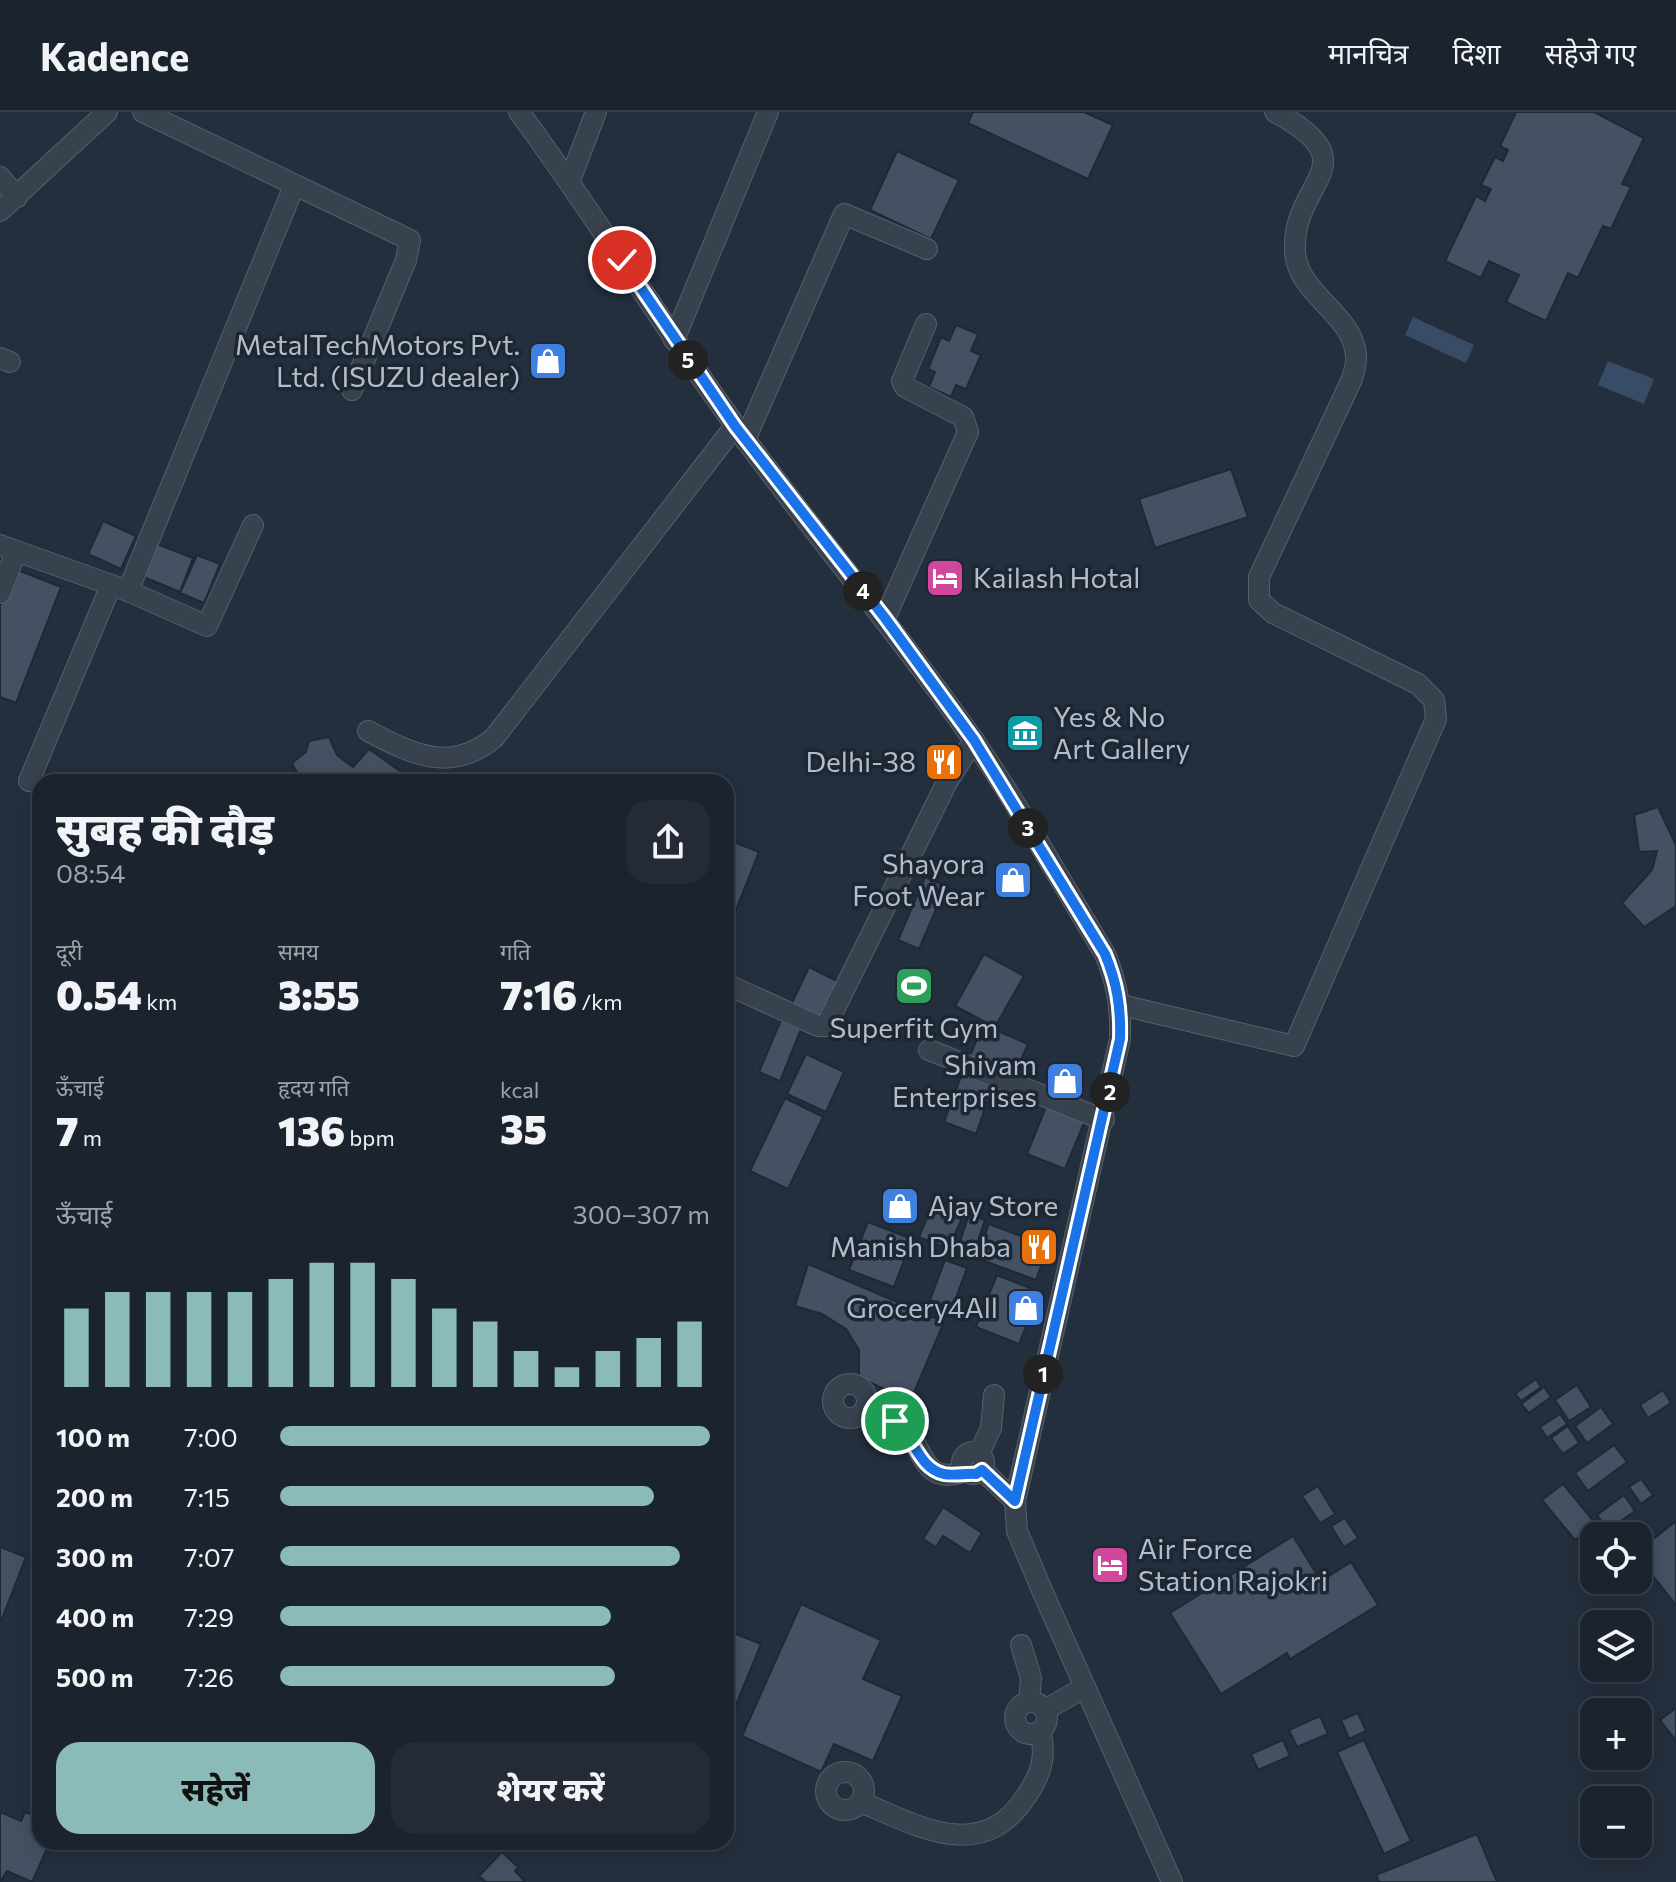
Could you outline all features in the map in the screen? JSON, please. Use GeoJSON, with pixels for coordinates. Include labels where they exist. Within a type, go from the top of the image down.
{"type":"FeatureCollection","features":[{"type":"Feature","properties":{"kind":"street"},"geometry":{"type":"LineString","coordinates":[[0,211],[107,112]]}},
{"type":"Feature","properties":{"kind":"street"},"geometry":{"type":"LineString","coordinates":[[143,112],[410,240],[406,260],[352,390]]}},
{"type":"Feature","properties":{"kind":"street"},"geometry":{"type":"LineString","coordinates":[[519,112],[570,180],[674,340],[740,433],[885,618],[974,740],[1105,954],[1121,1005],[1120,1039],[1104,1120],[1023,1453],[1015,1501],[1017,1531],[1172,1882]]}},
{"type":"Feature","properties":{"kind":"street"},"geometry":{"type":"LineString","coordinates":[[570,180],[596,112]]}},
{"type":"Feature","properties":{"kind":"street"},"geometry":{"type":"LineString","coordinates":[[674,340],[768,112]]}},
{"type":"Feature","properties":{"kind":"street"},"geometry":{"type":"LineString","coordinates":[[1121,1005],[1294,1046],[1436,719],[1434,700],[1418,684],[1273,613],[1259,600],[1259,577],[1352,379],[1356,355],[1348,332],[1301,277],[1295,250],[1299,224],[1324,162],[1320,148],[1305,129],[1275,112]]}},
{"type":"Feature","properties":{"kind":"street"},"geometry":{"type":"LineString","coordinates":[[0,177],[17,197]]}},
{"type":"Feature","properties":{"kind":"street"},"geometry":{"type":"LineString","coordinates":[[32,774],[119,588],[294,186]]}},
{"type":"Feature","properties":{"kind":"street"},"geometry":{"type":"LineString","coordinates":[[368,731],[408,751],[438,759],[483,747],[494,738],[740,433],[844,214],[927,249]]}},
{"type":"Feature","properties":{"kind":"street"},"geometry":{"type":"LineString","coordinates":[[885,618],[968,432],[963,417],[905,387],[902,381],[926,324]]}},
{"type":"Feature","properties":{"kind":"street"},"geometry":{"type":"LineString","coordinates":[[0,593],[8,549],[119,588],[207,626],[253,525]]}},
{"type":"Feature","properties":{"kind":"street"},"geometry":{"type":"LineString","coordinates":[[734,988],[818,1026],[826,1026],[947,782],[974,740]]}},
{"type":"Feature","properties":{"kind":"street"},"geometry":{"type":"LineString","coordinates":[[29,781],[32,775]]}},
{"type":"Feature","properties":{"kind":"street"},"geometry":{"type":"LineString","coordinates":[[929,1050],[1104,1120]]}},
{"type":"Feature","properties":{"kind":"street"},"geometry":{"type":"LineString","coordinates":[[867,1406],[904,1429],[920,1457],[936,1471],[953,1475],[975,1465],[991,1428],[994,1395]]}},
{"type":"Feature","properties":{"kind":"street"},"geometry":{"type":"LineString","coordinates":[[975,1465],[1015,1501]]}},
{"type":"Feature","properties":{"kind":"street"},"geometry":{"type":"LineString","coordinates":[[861,1802],[943,1835],[962,1836],[983,1832],[1006,1819],[1035,1784],[1044,1758],[1040,1731],[1046,1722],[1037,1706],[1021,1645]]}},
{"type":"Feature","properties":{"kind":"street"},"geometry":{"type":"LineString","coordinates":[[1040,1731],[1025,1733],[1015,1721],[1019,1706],[1037,1706],[1085,1687]]}},
{"type":"Feature","properties":{"kind":"water"},"geometry":{"type":"Polygon","coordinates":[[[1413,317],[1474,345],[1466,363],[1405,335],[1413,317]]]}},
{"type":"Feature","properties":{"kind":"water"},"geometry":{"type":"Polygon","coordinates":[[[1608,361],[1654,379],[1644,404],[1598,385],[1608,361]]]}},
{"type":"Feature","properties":{"kind":"building"},"geometry":{"type":"Polygon","coordinates":[[[973,112],[1084,112],[1113,125],[1088,179],[968,123],[973,112]]]}},
{"type":"Feature","properties":{"kind":"building"},"geometry":{"type":"Polygon","coordinates":[[[1516,112],[1594,112],[1644,138],[1622,184],[1631,187],[1611,229],[1603,226],[1578,278],[1568,273],[1546,321],[1506,302],[1519,275],[1489,261],[1481,278],[1445,261],[1476,196],[1485,201],[1491,189],[1481,185],[1495,157],[1503,161],[1508,150],[1500,146],[1516,112]]]}},
{"type":"Feature","properties":{"kind":"building"},"geometry":{"type":"Polygon","coordinates":[[[897,151],[959,180],[931,239],[870,210],[897,151]]]}},
{"type":"Feature","properties":{"kind":"building"},"geometry":{"type":"Polygon","coordinates":[[[956,325],[978,334],[971,351],[981,355],[966,389],[956,385],[951,397],[929,387],[935,372],[928,369],[941,337],[949,341],[956,325]]]}},
{"type":"Feature","properties":{"kind":"building"},"geometry":{"type":"Polygon","coordinates":[[[1231,469],[1248,517],[1155,548],[1139,499],[1231,469]]]}},
{"type":"Feature","properties":{"kind":"building"},"geometry":{"type":"Polygon","coordinates":[[[103,521],[136,536],[121,569],[88,554],[103,521]]]}},
{"type":"Feature","properties":{"kind":"building"},"geometry":{"type":"Polygon","coordinates":[[[152,542],[193,558],[180,592],[139,575],[152,542]]]}},
{"type":"Feature","properties":{"kind":"building"},"geometry":{"type":"Polygon","coordinates":[[[197,555],[220,564],[204,603],[180,593],[197,555]]]}},
{"type":"Feature","properties":{"kind":"building"},"geometry":{"type":"Polygon","coordinates":[[[15,569],[61,587],[16,703],[0,697],[0,606],[15,569]]]}},
{"type":"Feature","properties":{"kind":"building"},"geometry":{"type":"Polygon","coordinates":[[[329,737],[337,755],[353,767],[369,749],[404,774],[298,774],[292,763],[306,752],[309,741],[329,737]]]}},
{"type":"Feature","properties":{"kind":"building"},"geometry":{"type":"Polygon","coordinates":[[[1658,807],[1676,845],[1676,906],[1644,927],[1622,903],[1652,870],[1657,851],[1639,852],[1634,815],[1658,807]]]}},
{"type":"Feature","properties":{"kind":"building"},"geometry":{"type":"Polygon","coordinates":[[[734,842],[759,852],[734,915],[734,842]]]}},
{"type":"Feature","properties":{"kind":"building"},"geometry":{"type":"Polygon","coordinates":[[[925,877],[946,886],[919,949],[898,940],[925,877]]]}},
{"type":"Feature","properties":{"kind":"building"},"geometry":{"type":"Polygon","coordinates":[[[984,954],[1024,976],[995,1027],[955,1006],[984,954]]]}},
{"type":"Feature","properties":{"kind":"building"},"geometry":{"type":"Polygon","coordinates":[[[809,967],[843,984],[823,1023],[790,1007],[809,967]]]}},
{"type":"Feature","properties":{"kind":"building"},"geometry":{"type":"Polygon","coordinates":[[[781,1020],[801,1029],[780,1081],[759,1072],[781,1020]]]}},
{"type":"Feature","properties":{"kind":"building"},"geometry":{"type":"Polygon","coordinates":[[[983,1025],[1028,1044],[1014,1076],[969,1058],[983,1025]]]}},
{"type":"Feature","properties":{"kind":"building"},"geometry":{"type":"Polygon","coordinates":[[[806,1054],[844,1072],[826,1112],[787,1094],[806,1054]]]}},
{"type":"Feature","properties":{"kind":"building"},"geometry":{"type":"Polygon","coordinates":[[[962,1074],[993,1086],[976,1134],[944,1122],[962,1074]]]}},
{"type":"Feature","properties":{"kind":"building"},"geometry":{"type":"Polygon","coordinates":[[[785,1098],[823,1117],[788,1189],[750,1171],[785,1098]]]}},
{"type":"Feature","properties":{"kind":"building"},"geometry":{"type":"Polygon","coordinates":[[[1048,1102],[1086,1118],[1065,1169],[1027,1154],[1048,1102]]]}},
{"type":"Feature","properties":{"kind":"building"},"geometry":{"type":"Polygon","coordinates":[[[935,1199],[965,1212],[948,1249],[919,1237],[935,1199]]]}},
{"type":"Feature","properties":{"kind":"building"},"geometry":{"type":"Polygon","coordinates":[[[969,1214],[985,1220],[972,1259],[956,1254],[969,1214]]]}},
{"type":"Feature","properties":{"kind":"building"},"geometry":{"type":"Polygon","coordinates":[[[868,1222],[912,1239],[894,1287],[849,1270],[868,1222]]]}},
{"type":"Feature","properties":{"kind":"building"},"geometry":{"type":"Polygon","coordinates":[[[989,1224],[1048,1246],[1036,1280],[976,1258],[989,1224]]]}},
{"type":"Feature","properties":{"kind":"building"},"geometry":{"type":"Polygon","coordinates":[[[945,1260],[967,1268],[952,1309],[930,1300],[945,1260]]]}},
{"type":"Feature","properties":{"kind":"building"},"geometry":{"type":"Polygon","coordinates":[[[808,1264],[944,1322],[910,1402],[859,1377],[859,1350],[846,1329],[822,1314],[795,1306],[808,1264]]]}},
{"type":"Feature","properties":{"kind":"building"},"geometry":{"type":"Polygon","coordinates":[[[997,1275],[1040,1292],[1019,1344],[976,1327],[997,1275]]]}},
{"type":"Feature","properties":{"kind":"building"},"geometry":{"type":"Polygon","coordinates":[[[1536,1379],[1541,1387],[1521,1401],[1515,1394],[1536,1379]]]}},
{"type":"Feature","properties":{"kind":"building"},"geometry":{"type":"Polygon","coordinates":[[[1577,1385],[1591,1407],[1569,1421],[1555,1400],[1577,1385]]]}},
{"type":"Feature","properties":{"kind":"building"},"geometry":{"type":"Polygon","coordinates":[[[1544,1387],[1551,1397],[1529,1413],[1521,1404],[1544,1387]]]}},
{"type":"Feature","properties":{"kind":"building"},"geometry":{"type":"Polygon","coordinates":[[[1663,1390],[1671,1403],[1648,1418],[1640,1405],[1663,1390]]]}},
{"type":"Feature","properties":{"kind":"building"},"geometry":{"type":"Polygon","coordinates":[[[1601,1407],[1613,1424],[1587,1443],[1575,1426],[1601,1407]]]}},
{"type":"Feature","properties":{"kind":"building"},"geometry":{"type":"Polygon","coordinates":[[[1560,1414],[1567,1424],[1547,1438],[1540,1427],[1560,1414]]]}},
{"type":"Feature","properties":{"kind":"building"},"geometry":{"type":"Polygon","coordinates":[[[1568,1426],[1579,1443],[1563,1454],[1551,1438],[1568,1426]]]}},
{"type":"Feature","properties":{"kind":"building"},"geometry":{"type":"Polygon","coordinates":[[[1614,1445],[1627,1462],[1588,1491],[1575,1473],[1614,1445]]]}},
{"type":"Feature","properties":{"kind":"building"},"geometry":{"type":"Polygon","coordinates":[[[1641,1479],[1653,1495],[1641,1504],[1629,1487],[1641,1479]]]}},
{"type":"Feature","properties":{"kind":"building"},"geometry":{"type":"Polygon","coordinates":[[[1563,1484],[1594,1522],[1580,1522],[1580,1536],[1575,1540],[1542,1500],[1563,1484]]]}},
{"type":"Feature","properties":{"kind":"building"},"geometry":{"type":"Polygon","coordinates":[[[1318,1486],[1335,1514],[1320,1523],[1302,1496],[1318,1486]]]}},
{"type":"Feature","properties":{"kind":"building"},"geometry":{"type":"Polygon","coordinates":[[[1624,1495],[1635,1511],[1619,1522],[1602,1522],[1597,1515],[1624,1495]]]}},
{"type":"Feature","properties":{"kind":"building"},"geometry":{"type":"Polygon","coordinates":[[[943,1507],[982,1533],[970,1553],[943,1536],[936,1547],[923,1539],[943,1507]]]}},
{"type":"Feature","properties":{"kind":"building"},"geometry":{"type":"Polygon","coordinates":[[[1345,1518],[1358,1538],[1344,1547],[1331,1526],[1345,1518]]]}},
{"type":"Feature","properties":{"kind":"building"},"geometry":{"type":"Polygon","coordinates":[[[1676,1521],[1676,1605],[1652,1575],[1652,1540],[1676,1521]]]}},
{"type":"Feature","properties":{"kind":"building"},"geometry":{"type":"Polygon","coordinates":[[[1293,1536],[1321,1581],[1351,1562],[1378,1605],[1290,1659],[1287,1653],[1221,1694],[1170,1613],[1293,1536]]]}},
{"type":"Feature","properties":{"kind":"building"},"geometry":{"type":"Polygon","coordinates":[[[0,1547],[26,1557],[1,1621],[0,1621],[0,1547]]]}},
{"type":"Feature","properties":{"kind":"building"},"geometry":{"type":"Polygon","coordinates":[[[801,1604],[881,1640],[863,1679],[902,1696],[873,1761],[834,1744],[821,1772],[742,1736],[801,1604]]]}},
{"type":"Feature","properties":{"kind":"building"},"geometry":{"type":"Polygon","coordinates":[[[734,1633],[761,1644],[734,1710],[734,1633]]]}},
{"type":"Feature","properties":{"kind":"building"},"geometry":{"type":"Polygon","coordinates":[[[1676,1708],[1676,1741],[1660,1720],[1676,1708]]]}},
{"type":"Feature","properties":{"kind":"building"},"geometry":{"type":"Polygon","coordinates":[[[1358,1713],[1366,1731],[1349,1739],[1341,1720],[1358,1713]]]}},
{"type":"Feature","properties":{"kind":"building"},"geometry":{"type":"Polygon","coordinates":[[[1320,1716],[1328,1734],[1297,1747],[1289,1730],[1320,1716]]]}},
{"type":"Feature","properties":{"kind":"building"},"geometry":{"type":"Polygon","coordinates":[[[1283,1740],[1290,1756],[1258,1770],[1251,1754],[1283,1740]]]}},
{"type":"Feature","properties":{"kind":"building"},"geometry":{"type":"Polygon","coordinates":[[[1364,1740],[1411,1841],[1384,1854],[1337,1752],[1364,1740]]]}},
{"type":"Feature","properties":{"kind":"building"},"geometry":{"type":"Polygon","coordinates":[[[0,1812],[21,1821],[25,1812],[32,1815],[32,1850],[46,1850],[32,1882],[7,1871],[0,1882],[0,1812]]]}},
{"type":"Feature","properties":{"kind":"building"},"geometry":{"type":"Polygon","coordinates":[[[1477,1834],[1497,1882],[1379,1882],[1376,1875],[1477,1834]]]}},
{"type":"Feature","properties":{"kind":"building"},"geometry":{"type":"Polygon","coordinates":[[[502,1852],[518,1867],[515,1871],[525,1882],[486,1882],[479,1876],[502,1852]]]}},
{"type":"Feature","properties":{"kind":"place","name":"MetalTechMotors Pvt. Ltd. (ISUZU dealer)"},"geometry":{"type":"Point","coordinates":[548,361]}},
{"type":"Feature","properties":{"kind":"place","name":"Kailash Hotal"},"geometry":{"type":"Point","coordinates":[945,578]}},
{"type":"Feature","properties":{"kind":"place","name":"Yes & No Art Gallery"},"geometry":{"type":"Point","coordinates":[1025,733]}},
{"type":"Feature","properties":{"kind":"place","name":"Delhi-38"},"geometry":{"type":"Point","coordinates":[944,762]}},
{"type":"Feature","properties":{"kind":"place","name":"Shayora Foot Wear"},"geometry":{"type":"Point","coordinates":[1013,880]}},
{"type":"Feature","properties":{"kind":"place","name":"Superfit Gym"},"geometry":{"type":"Point","coordinates":[914,986]}},
{"type":"Feature","properties":{"kind":"place","name":"Shivam Enterprises"},"geometry":{"type":"Point","coordinates":[1065,1081]}},
{"type":"Feature","properties":{"kind":"place","name":"Ajay Store"},"geometry":{"type":"Point","coordinates":[900,1206]}},
{"type":"Feature","properties":{"kind":"place","name":"Manish Dhaba"},"geometry":{"type":"Point","coordinates":[1039,1247]}},
{"type":"Feature","properties":{"kind":"place","name":"Grocery4All"},"geometry":{"type":"Point","coordinates":[1026,1308]}},
{"type":"Feature","properties":{"kind":"place","name":"Air Force Station Rajokri"},"geometry":{"type":"Point","coordinates":[1110,1565]}},
{"type":"Feature","properties":{"kind":"route"},"geometry":{"type":"LineString","coordinates":[[622,260],[735,426],[885,618],[974,740],[1105,954],[1115,978],[1121,1005],[1120,1039],[1104,1120],[1020,1467],[1015,1501],[982,1470],[976,1474],[965,1471],[953,1475],[927,1465],[911,1436],[895,1421]]}}]}
